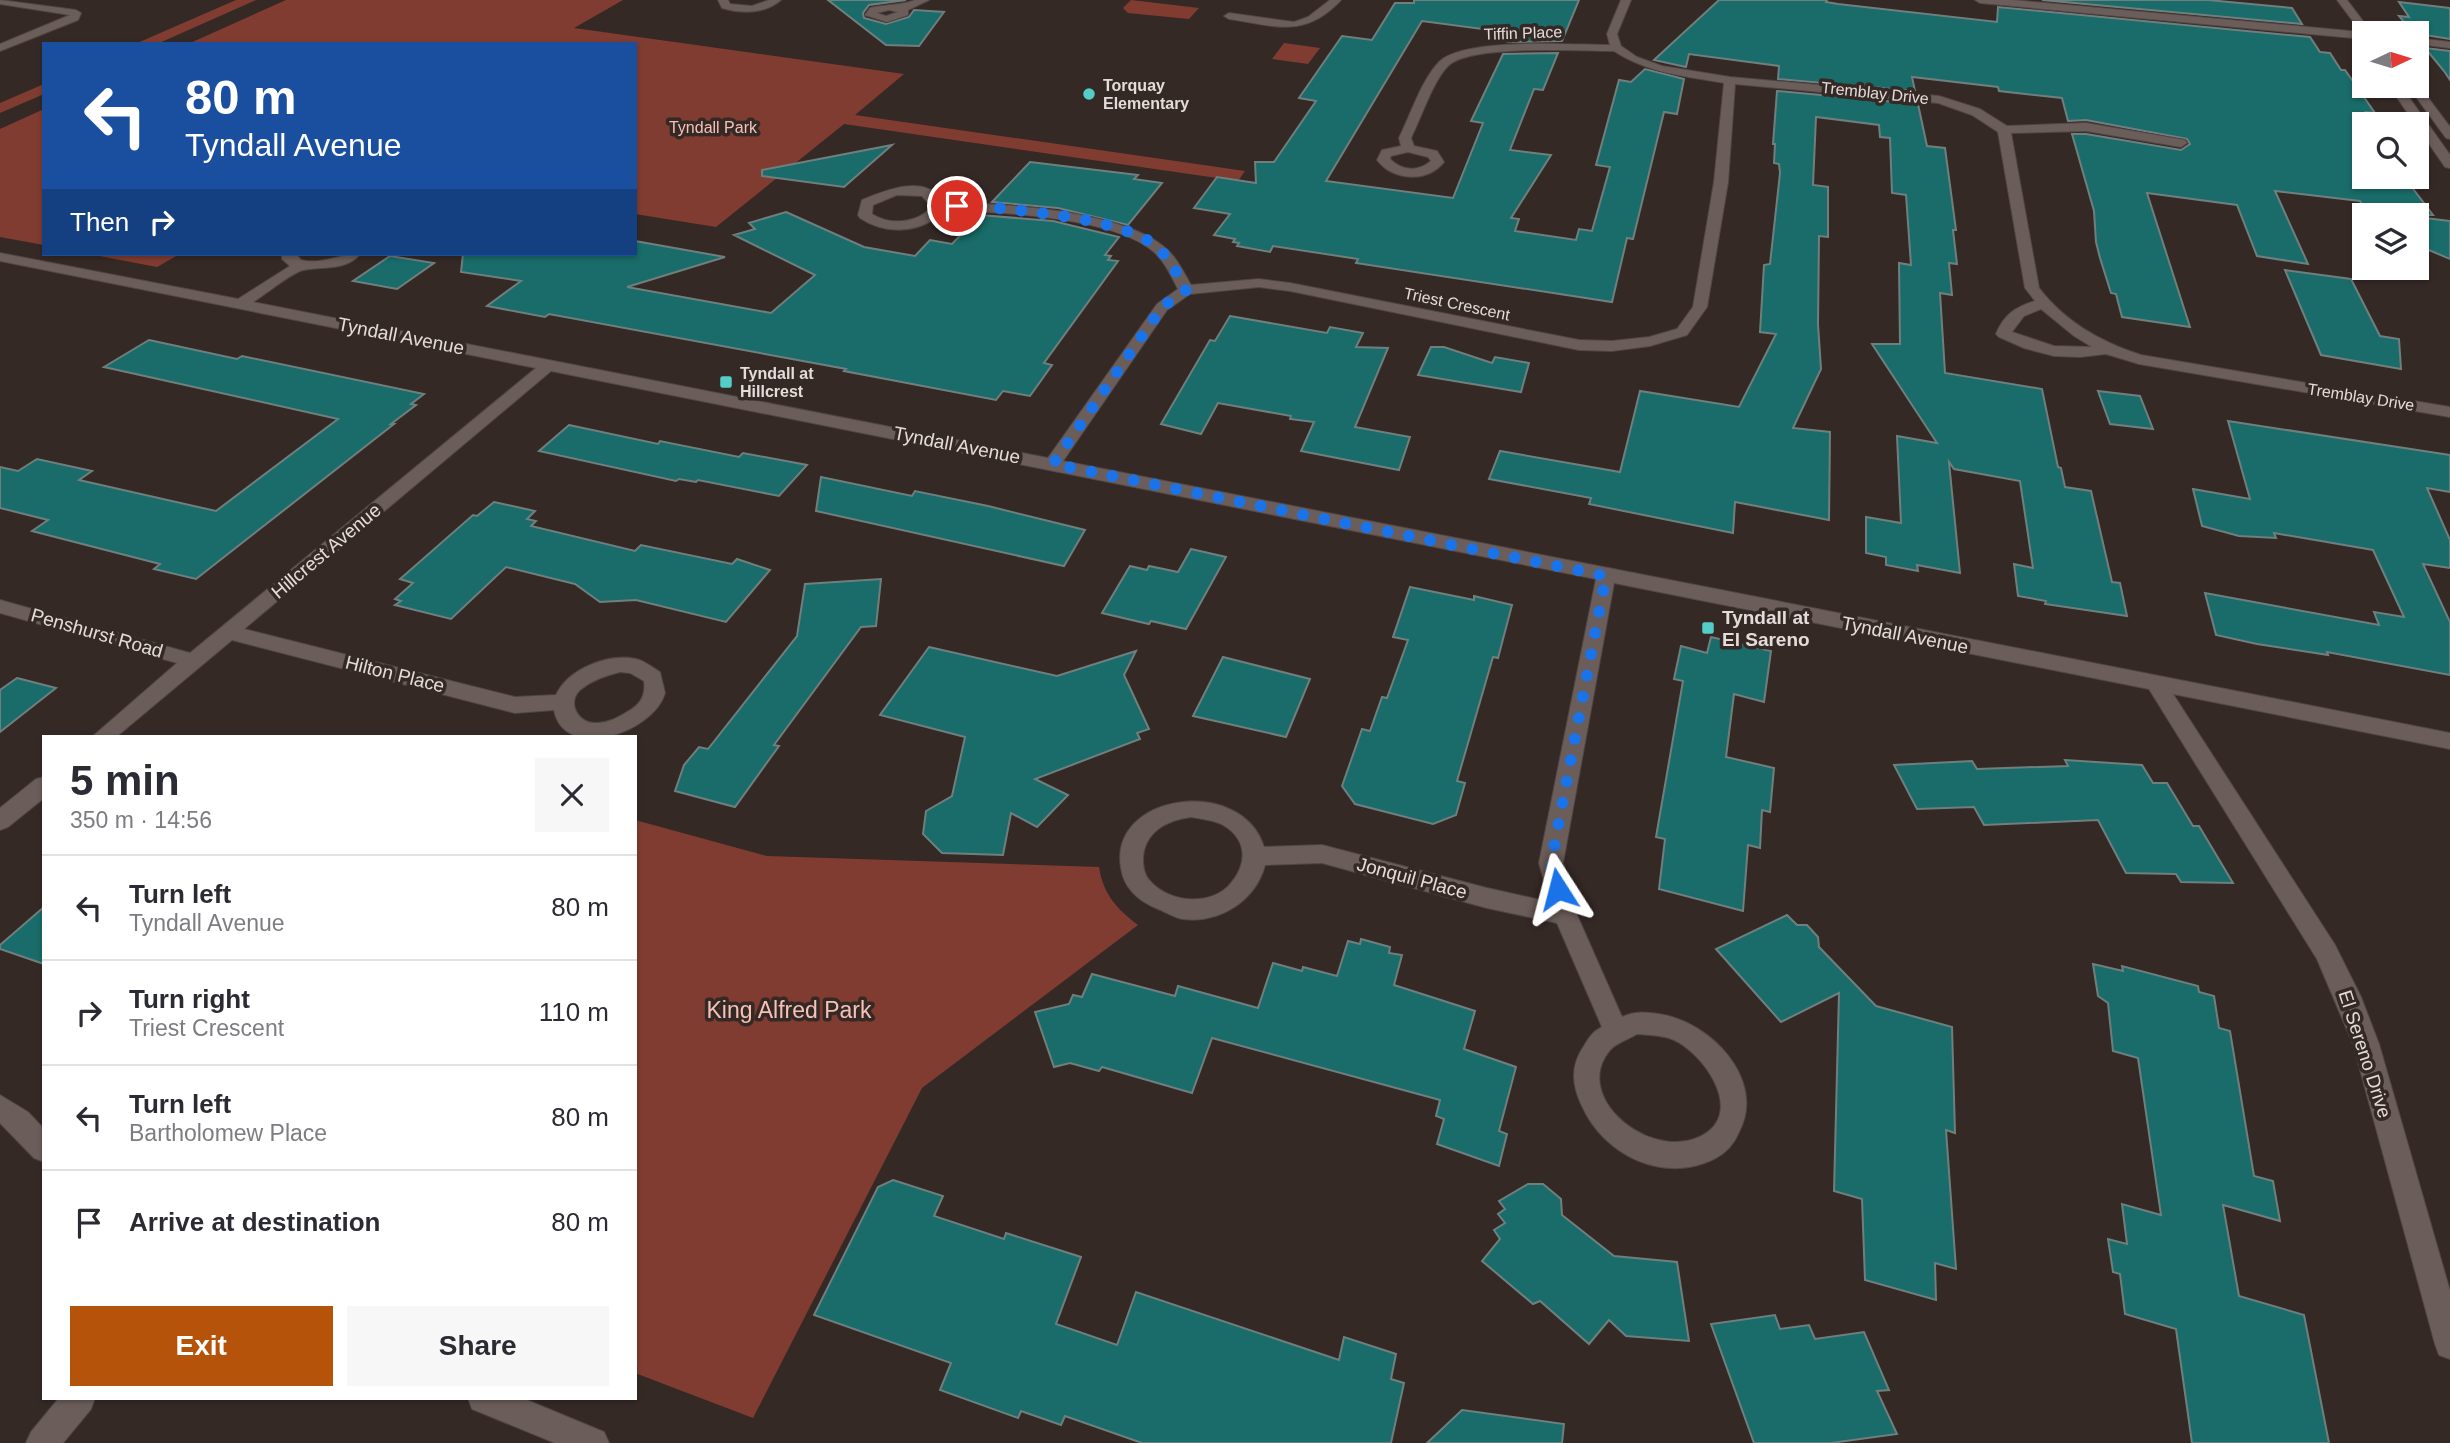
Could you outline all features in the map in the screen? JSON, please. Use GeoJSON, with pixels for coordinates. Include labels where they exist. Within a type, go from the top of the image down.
{"type":"FeatureCollection","features":[{"type":"Feature","properties":{"kind":"street"},"geometry":{"type":"LineString","coordinates":[[723,0],[726,6],[738,9],[757,8],[776,0]]}},
{"type":"Feature","properties":{"kind":"street"},"geometry":{"type":"LineString","coordinates":[[902,9],[924,0]]}},
{"type":"Feature","properties":{"kind":"street"},"geometry":{"type":"LineString","coordinates":[[1229,16],[1295,25],[1311,19],[1336,0]]}},
{"type":"Feature","properties":{"kind":"street"},"geometry":{"type":"LineString","coordinates":[[1616,48],[1612,34],[1626,0]]}},
{"type":"Feature","properties":{"kind":"street"},"geometry":{"type":"LineString","coordinates":[[1980,0],[2352,35]]}},
{"type":"Feature","properties":{"kind":"street"},"geometry":{"type":"LineString","coordinates":[[2342,0],[2355,21]]}},
{"type":"Feature","properties":{"kind":"street"},"geometry":{"type":"LineString","coordinates":[[0,2],[76,12],[74,18],[0,48]]}},
{"type":"Feature","properties":{"kind":"street"},"geometry":{"type":"LineString","coordinates":[[2429,42],[2450,44]]}},
{"type":"Feature","properties":{"kind":"street","name":"Tremblay Drive"},"geometry":{"type":"LineString","coordinates":[[1616,48],[1633,59],[1660,69],[1730,80],[1880,92],[1939,100],[1976,112],[2004,130],[2032,288],[2044,304],[2080,332],[2107,349],[2139,359],[2450,412]]}},
{"type":"Feature","properties":{"kind":"street","name":"Tiffin Place"},"geometry":{"type":"LineString","coordinates":[[1408,148],[1405,138],[1446,61],[1461,54],[1494,49],[1616,48]]}},
{"type":"Feature","properties":{"kind":"street","name":"Triest Crescent"},"geometry":{"type":"LineString","coordinates":[[1186,290],[1259,283],[1290,287],[1579,345],[1612,346],[1650,341],[1682,332],[1700,307],[1721,182],[1730,80]]}},
{"type":"Feature","properties":{"kind":"street"},"geometry":{"type":"LineString","coordinates":[[2403,98],[2450,164]]}},
{"type":"Feature","properties":{"kind":"street"},"geometry":{"type":"LineString","coordinates":[[2423,98],[2450,135]]}},
{"type":"Feature","properties":{"kind":"street"},"geometry":{"type":"LineString","coordinates":[[2004,130],[2086,127],[2181,143]]}},
{"type":"Feature","properties":{"kind":"street"},"geometry":{"type":"LineString","coordinates":[[906,190],[927,193],[934,197],[939,207],[935,213],[916,222],[891,225],[870,220],[864,209],[874,198],[906,190]]}},
{"type":"Feature","properties":{"kind":"street"},"geometry":{"type":"LineString","coordinates":[[939,207],[975,205],[1108,225],[1136,234],[1158,247],[1186,290],[1162,307],[1053,464]]}},
{"type":"Feature","properties":{"kind":"street"},"geometry":{"type":"LineString","coordinates":[[289,256],[289,259],[301,265],[324,265],[348,256]]}},
{"type":"Feature","properties":{"kind":"street","name":"Tyndall Avenue"},"geometry":{"type":"LineString","coordinates":[[0,257],[2450,741]]}},
{"type":"Feature","properties":{"kind":"street"},"geometry":{"type":"LineString","coordinates":[[241,304],[301,265]]}},
{"type":"Feature","properties":{"kind":"street","name":"Tremblay Drive"},"geometry":{"type":"LineString","coordinates":[[2044,304],[2023,308],[2006,325],[2004,334],[2050,352],[2084,354],[2107,349]]}},
{"type":"Feature","properties":{"kind":"street","name":"Hillcrest Avenue"},"geometry":{"type":"LineString","coordinates":[[104,735],[549,365]]}},
{"type":"Feature","properties":{"kind":"street"},"geometry":{"type":"LineString","coordinates":[[1606,576],[1551,863],[1565,915],[1615,1029]]}},
{"type":"Feature","properties":{"kind":"street","name":"Penshurst Road"},"geometry":{"type":"LineString","coordinates":[[0,606],[194,661]]}},
{"type":"Feature","properties":{"kind":"street","name":"Hilton Place"},"geometry":{"type":"LineString","coordinates":[[229,632],[515,705],[562,702]]}},
{"type":"Feature","properties":{"kind":"street","name":"El Sereno Drive"},"geometry":{"type":"LineString","coordinates":[[2156,684],[2301,909],[2348,997],[2366,1044],[2450,1344]]}},
{"type":"Feature","properties":{"kind":"street"},"geometry":{"type":"LineString","coordinates":[[0,821],[42,787]]}},
{"type":"Feature","properties":{"kind":"street"},"geometry":{"type":"LineString","coordinates":[[1191,808],[1219,813],[1243,826],[1253,840],[1256,856],[1254,873],[1244,889],[1228,901],[1208,908],[1185,909],[1164,904],[1141,886],[1131,863],[1132,847],[1147,826],[1171,812],[1191,808]]}},
{"type":"Feature","properties":{"kind":"street","name":"Jonquil Place"},"geometry":{"type":"LineString","coordinates":[[1256,856],[1322,854],[1487,898],[1565,915]]}},
{"type":"Feature","properties":{"kind":"street"},"geometry":{"type":"LineString","coordinates":[[1635,1023],[1658,1024],[1703,1045],[1720,1063],[1731,1084],[1735,1107],[1730,1127],[1717,1143],[1698,1154],[1673,1157],[1648,1152],[1624,1140],[1604,1123],[1591,1101],[1585,1079],[1588,1058],[1598,1041],[1615,1029],[1635,1023]]}},
{"type":"Feature","properties":{"kind":"street"},"geometry":{"type":"LineString","coordinates":[[0,1107],[18,1121],[42,1147]]}},
{"type":"Feature","properties":{"kind":"street"},"geometry":{"type":"LineString","coordinates":[[42,1443],[78,1400]]}},
{"type":"Feature","properties":{"kind":"street"},"geometry":{"type":"LineString","coordinates":[[488,1400],[593,1443]]}},
{"type":"Feature","properties":{"kind":"green space"},"geometry":{"type":"Polygon","coordinates":[[[236,0],[256,0],[162,42],[140,42],[236,0]]]}},
{"type":"Feature","properties":{"kind":"green space","name":"Tyndall Park"},"geometry":{"type":"Polygon","coordinates":[[[286,0],[623,0],[574,28],[904,74],[855,115],[1245,171],[1238,181],[844,124],[716,227],[637,214],[637,42],[192,42],[286,0]]]}},
{"type":"Feature","properties":{"kind":"green space"},"geometry":{"type":"Polygon","coordinates":[[[1131,0],[1199,8],[1189,19],[1128,13],[1123,8],[1131,0]]]}},
{"type":"Feature","properties":{"kind":"green space"},"geometry":{"type":"Polygon","coordinates":[[[1284,43],[1320,48],[1308,64],[1272,59],[1284,43]]]}},
{"type":"Feature","properties":{"kind":"green space"},"geometry":{"type":"Polygon","coordinates":[[[42,85],[42,95],[0,113],[0,103],[42,85]]]}},
{"type":"Feature","properties":{"kind":"green space"},"geometry":{"type":"Polygon","coordinates":[[[42,110],[42,245],[0,237],[0,129],[42,110]]]}},
{"type":"Feature","properties":{"kind":"green space"},"geometry":{"type":"Polygon","coordinates":[[[99,256],[176,256],[157,267],[99,256]]]}},
{"type":"Feature","properties":{"kind":"green space","name":"King Alfred Park"},"geometry":{"type":"Polygon","coordinates":[[[637,821],[767,856],[1099,867],[1112,900],[1138,925],[922,1088],[753,1418],[637,1374],[637,821]]]}},
{"type":"Feature","properties":{"kind":"building"},"geometry":{"type":"Polygon","coordinates":[[[828,0],[906,0],[869,5],[863,13],[864,18],[886,24],[909,17],[914,10],[944,12],[919,46],[886,45],[828,0]]]}},
{"type":"Feature","properties":{"kind":"building"},"geometry":{"type":"Polygon","coordinates":[[[1414,0],[1579,0],[1562,41],[1508,42],[1513,33],[1422,21],[1326,181],[1453,198],[1483,123],[1471,121],[1503,54],[1558,53],[1543,90],[1534,89],[1510,150],[1551,155],[1511,218],[1519,219],[1515,231],[1576,240],[1579,229],[1592,231],[1610,167],[1596,165],[1619,80],[1631,82],[1645,69],[1684,79],[1677,114],[1664,112],[1633,239],[1627,238],[1612,302],[1356,263],[1358,259],[1273,246],[1270,252],[1237,246],[1239,243],[1233,242],[1235,239],[1214,235],[1230,214],[1194,208],[1217,177],[1256,183],[1255,162],[1274,162],[1316,101],[1299,98],[1342,36],[1372,40],[1395,3],[1414,3],[1414,0]]]}},
{"type":"Feature","properties":{"kind":"building"},"geometry":{"type":"Polygon","coordinates":[[[1719,0],[1827,0],[1826,2],[1838,4],[1997,22],[1998,7],[2310,37],[2320,52],[2330,53],[2341,70],[2345,70],[2352,80],[2352,98],[2365,98],[2374,112],[2352,112],[2352,189],[2413,189],[2424,203],[2361,203],[2275,191],[2308,264],[2257,256],[2237,205],[2147,193],[2190,327],[2122,317],[2116,294],[2111,293],[2100,258],[2094,211],[2072,134],[2181,150],[2190,144],[2187,139],[2086,120],[2068,121],[2062,98],[1999,91],[1998,87],[1912,77],[1915,91],[1778,79],[1779,66],[1689,54],[1686,67],[1654,60],[1719,0]]]}},
{"type":"Feature","properties":{"kind":"building"},"geometry":{"type":"Polygon","coordinates":[[[2042,0],[2208,0],[2292,8],[2302,24],[2042,0]]]}},
{"type":"Feature","properties":{"kind":"building"},"geometry":{"type":"Polygon","coordinates":[[[2399,2],[2450,8],[2450,39],[2429,36],[2429,21],[2403,21],[2399,16],[2409,17],[2399,2]]]}},
{"type":"Feature","properties":{"kind":"building"},"geometry":{"type":"Polygon","coordinates":[[[2429,48],[2450,51],[2450,80],[2429,53],[2429,48]]]}},
{"type":"Feature","properties":{"kind":"building"},"geometry":{"type":"Polygon","coordinates":[[[1777,91],[1918,104],[1927,146],[1945,148],[1956,230],[1953,230],[1957,264],[1949,263],[1952,295],[1940,293],[1945,373],[2042,389],[2058,467],[2061,468],[2065,487],[2091,491],[2112,582],[2120,583],[2127,616],[2045,604],[2046,601],[2018,596],[2014,564],[2033,568],[2020,481],[1954,469],[1949,462],[1960,573],[1917,565],[1918,571],[1886,565],[1886,557],[1866,553],[1866,517],[1901,523],[1897,436],[1937,443],[1872,344],[1900,344],[1899,263],[1911,265],[1906,195],[1892,193],[1890,138],[1880,137],[1879,125],[1816,117],[1813,185],[1828,187],[1828,237],[1819,236],[1818,324],[1821,369],[1793,428],[1830,432],[1829,520],[1735,502],[1733,533],[1589,504],[1591,498],[1489,479],[1500,451],[1620,472],[1640,391],[1739,407],[1776,334],[1760,332],[1764,265],[1770,264],[1780,173],[1779,164],[1774,163],[1773,144],[1777,91]]]}},
{"type":"Feature","properties":{"kind":"building"},"geometry":{"type":"Polygon","coordinates":[[[892,145],[844,187],[762,176],[762,170],[892,145]]]}},
{"type":"Feature","properties":{"kind":"building"},"geometry":{"type":"Polygon","coordinates":[[[1030,162],[1138,175],[1134,179],[1162,183],[1128,225],[1058,208],[992,202],[1030,162]]]}},
{"type":"Feature","properties":{"kind":"building"},"geometry":{"type":"Polygon","coordinates":[[[786,212],[864,247],[915,256],[930,240],[952,244],[980,215],[1053,221],[1119,237],[1105,255],[1111,256],[1108,260],[1118,261],[1044,363],[1052,365],[1030,396],[1003,391],[996,400],[844,371],[846,369],[549,314],[545,317],[487,306],[521,281],[461,272],[463,256],[637,256],[637,241],[725,257],[627,287],[771,313],[815,275],[734,235],[755,229],[749,223],[786,212]]]}},
{"type":"Feature","properties":{"kind":"building"},"geometry":{"type":"Polygon","coordinates":[[[2429,218],[2450,221],[2450,259],[2429,250],[2429,218]]]}},
{"type":"Feature","properties":{"kind":"building"},"geometry":{"type":"Polygon","coordinates":[[[390,256],[434,263],[397,289],[353,281],[390,256]]]}},
{"type":"Feature","properties":{"kind":"building"},"geometry":{"type":"Polygon","coordinates":[[[2285,270],[2351,279],[2380,336],[2399,339],[2401,369],[2321,355],[2285,270]]]}},
{"type":"Feature","properties":{"kind":"building"},"geometry":{"type":"Polygon","coordinates":[[[1230,316],[1327,333],[1330,327],[1363,333],[1356,347],[1388,348],[1355,427],[1410,437],[1399,470],[1301,451],[1314,422],[1290,419],[1291,416],[1218,403],[1201,434],[1161,424],[1210,340],[1215,341],[1230,316]]]}},
{"type":"Feature","properties":{"kind":"building"},"geometry":{"type":"Polygon","coordinates":[[[149,340],[237,359],[242,356],[424,394],[411,404],[416,405],[391,424],[394,424],[196,579],[154,569],[160,564],[32,531],[48,520],[0,508],[0,467],[18,471],[37,459],[92,471],[79,480],[216,511],[338,419],[104,367],[149,340]]]}},
{"type":"Feature","properties":{"kind":"building"},"geometry":{"type":"Polygon","coordinates":[[[1431,347],[1444,347],[1492,363],[1495,357],[1529,363],[1521,392],[1418,375],[1431,347]]]}},
{"type":"Feature","properties":{"kind":"building"},"geometry":{"type":"Polygon","coordinates":[[[2098,391],[2140,396],[2153,429],[2110,424],[2098,391]]]}},
{"type":"Feature","properties":{"kind":"building"},"geometry":{"type":"Polygon","coordinates":[[[2228,421],[2450,455],[2450,492],[2427,488],[2450,540],[2450,568],[2423,564],[2450,622],[2450,675],[2216,635],[2205,593],[2379,625],[2374,612],[2404,617],[2373,550],[2274,533],[2276,538],[2239,536],[2202,526],[2193,489],[2250,499],[2228,421]]]}},
{"type":"Feature","properties":{"kind":"building"},"geometry":{"type":"Polygon","coordinates":[[[569,425],[658,444],[660,441],[739,457],[743,453],[807,465],[779,496],[698,480],[676,481],[539,451],[569,425]]]}},
{"type":"Feature","properties":{"kind":"building"},"geometry":{"type":"Polygon","coordinates":[[[821,477],[912,496],[915,491],[1085,530],[1064,566],[816,511],[821,477]]]}},
{"type":"Feature","properties":{"kind":"building"},"geometry":{"type":"Polygon","coordinates":[[[494,502],[535,511],[527,519],[536,521],[531,526],[635,551],[641,545],[732,564],[737,559],[770,570],[726,622],[636,600],[600,602],[575,584],[506,567],[451,619],[395,605],[401,601],[395,599],[413,583],[400,579],[473,515],[477,516],[494,502]]]}},
{"type":"Feature","properties":{"kind":"building"},"geometry":{"type":"Polygon","coordinates":[[[1191,549],[1226,557],[1186,629],[1102,613],[1130,566],[1147,570],[1149,566],[1178,572],[1191,549]]]}},
{"type":"Feature","properties":{"kind":"building"},"geometry":{"type":"Polygon","coordinates":[[[881,579],[876,626],[861,627],[774,745],[779,746],[735,807],[675,791],[684,765],[699,747],[708,749],[797,636],[805,584],[881,579]]]}},
{"type":"Feature","properties":{"kind":"building"},"geometry":{"type":"Polygon","coordinates":[[[1410,587],[1474,600],[1474,596],[1512,605],[1498,658],[1493,657],[1457,781],[1465,783],[1456,815],[1433,824],[1355,804],[1342,786],[1362,729],[1370,731],[1382,697],[1387,698],[1408,640],[1393,637],[1410,587]]]}},
{"type":"Feature","properties":{"kind":"building"},"geometry":{"type":"Polygon","coordinates":[[[1711,637],[1771,651],[1764,702],[1734,694],[1726,757],[1774,768],[1770,812],[1762,810],[1760,848],[1748,845],[1743,911],[1659,889],[1665,839],[1656,837],[1683,681],[1674,679],[1681,646],[1707,653],[1711,637]]]}},
{"type":"Feature","properties":{"kind":"building"},"geometry":{"type":"Polygon","coordinates":[[[929,647],[1057,676],[1136,651],[1124,675],[1149,729],[1137,733],[1140,739],[1035,779],[1068,795],[1037,827],[1011,813],[1003,855],[942,853],[923,834],[926,811],[952,796],[965,737],[880,715],[929,647]]]}},
{"type":"Feature","properties":{"kind":"building"},"geometry":{"type":"Polygon","coordinates":[[[1223,657],[1310,679],[1286,737],[1193,716],[1223,657]]]}},
{"type":"Feature","properties":{"kind":"building"},"geometry":{"type":"Polygon","coordinates":[[[17,678],[56,688],[0,732],[0,690],[17,678]]]}},
{"type":"Feature","properties":{"kind":"building"},"geometry":{"type":"Polygon","coordinates":[[[2065,760],[2142,765],[2153,783],[2167,783],[2193,826],[2199,826],[2233,883],[2181,882],[2176,874],[2126,873],[2098,820],[1984,825],[1974,807],[1917,809],[1894,765],[1972,761],[1977,769],[2068,766],[2065,760]]]}},
{"type":"Feature","properties":{"kind":"building"},"geometry":{"type":"Polygon","coordinates":[[[42,909],[42,963],[0,949],[0,945],[42,909]]]}},
{"type":"Feature","properties":{"kind":"building"},"geometry":{"type":"Polygon","coordinates":[[[1787,915],[1797,925],[1807,925],[1818,937],[1819,947],[1876,1006],[1952,1027],[1955,1133],[1946,1130],[1956,1269],[1935,1263],[1936,1300],[1865,1280],[1862,1199],[1834,1191],[1839,993],[1781,1022],[1716,949],[1787,915]]]}},
{"type":"Feature","properties":{"kind":"building"},"geometry":{"type":"Polygon","coordinates":[[[1361,939],[1390,947],[1389,953],[1402,955],[1394,985],[1475,1011],[1464,1049],[1516,1067],[1499,1131],[1507,1134],[1499,1166],[1437,1144],[1444,1119],[1436,1116],[1440,1100],[1212,1038],[1192,1093],[1102,1067],[1099,1071],[1070,1063],[1054,1067],[1035,1012],[1069,1004],[1073,995],[1082,997],[1092,974],[1175,996],[1178,986],[1258,1008],[1273,963],[1337,976],[1348,941],[1360,944],[1361,939]]]}},
{"type":"Feature","properties":{"kind":"building"},"geometry":{"type":"Polygon","coordinates":[[[2093,964],[2123,971],[2122,966],[2198,986],[2199,992],[2214,996],[2219,1028],[2230,1031],[2254,1176],[2273,1181],[2280,1221],[2223,1205],[2239,1296],[2304,1315],[2329,1443],[2192,1443],[2176,1329],[2125,1314],[2120,1274],[2113,1272],[2108,1239],[2127,1244],[2122,1204],[2161,1215],[2138,1058],[2113,1051],[2108,1003],[2098,996],[2093,964]]]}},
{"type":"Feature","properties":{"kind":"building"},"geometry":{"type":"Polygon","coordinates":[[[893,1180],[943,1196],[934,1216],[1004,1239],[1006,1233],[1081,1257],[1056,1324],[1117,1345],[1136,1292],[1339,1360],[1344,1337],[1396,1354],[1391,1379],[1404,1383],[1391,1443],[1142,1443],[1065,1416],[1061,1425],[1021,1411],[1018,1418],[940,1390],[951,1363],[814,1315],[878,1187],[893,1180]]]}},
{"type":"Feature","properties":{"kind":"building"},"geometry":{"type":"Polygon","coordinates":[[[1528,1184],[1543,1184],[1561,1199],[1562,1215],[1614,1256],[1677,1262],[1689,1341],[1626,1336],[1609,1320],[1589,1344],[1540,1301],[1533,1304],[1482,1261],[1500,1239],[1494,1230],[1505,1223],[1498,1214],[1505,1209],[1499,1201],[1528,1184]]]}},
{"type":"Feature","properties":{"kind":"building"},"geometry":{"type":"Polygon","coordinates":[[[1775,1315],[1780,1329],[1809,1325],[1815,1339],[1864,1332],[1889,1390],[1877,1391],[1897,1434],[1831,1443],[1754,1443],[1711,1324],[1775,1315]]]}},
{"type":"Feature","properties":{"kind":"building"},"geometry":{"type":"Polygon","coordinates":[[[1462,1410],[1564,1424],[1562,1443],[1427,1443],[1462,1410]]]}},
{"type":"Feature","properties":{"kind":"place","name":"Torquay Elementary"},"geometry":{"type":"Point","coordinates":[1089,94]}},
{"type":"Feature","properties":{"kind":"place","name":"Tyndall at Hillcrest"},"geometry":{"type":"Point","coordinates":[726,382]}},
{"type":"Feature","properties":{"kind":"place","name":"Tyndall at El Sareno"},"geometry":{"type":"Point","coordinates":[1708,628]}},
{"type":"Feature","properties":{"kind":"route"},"geometry":{"type":"LineString","coordinates":[[957,206],[975,205],[1108,225],[1136,234],[1158,247],[1186,290],[1162,307],[1053,464],[1606,576],[1551,863],[1558,889]]}}]}
